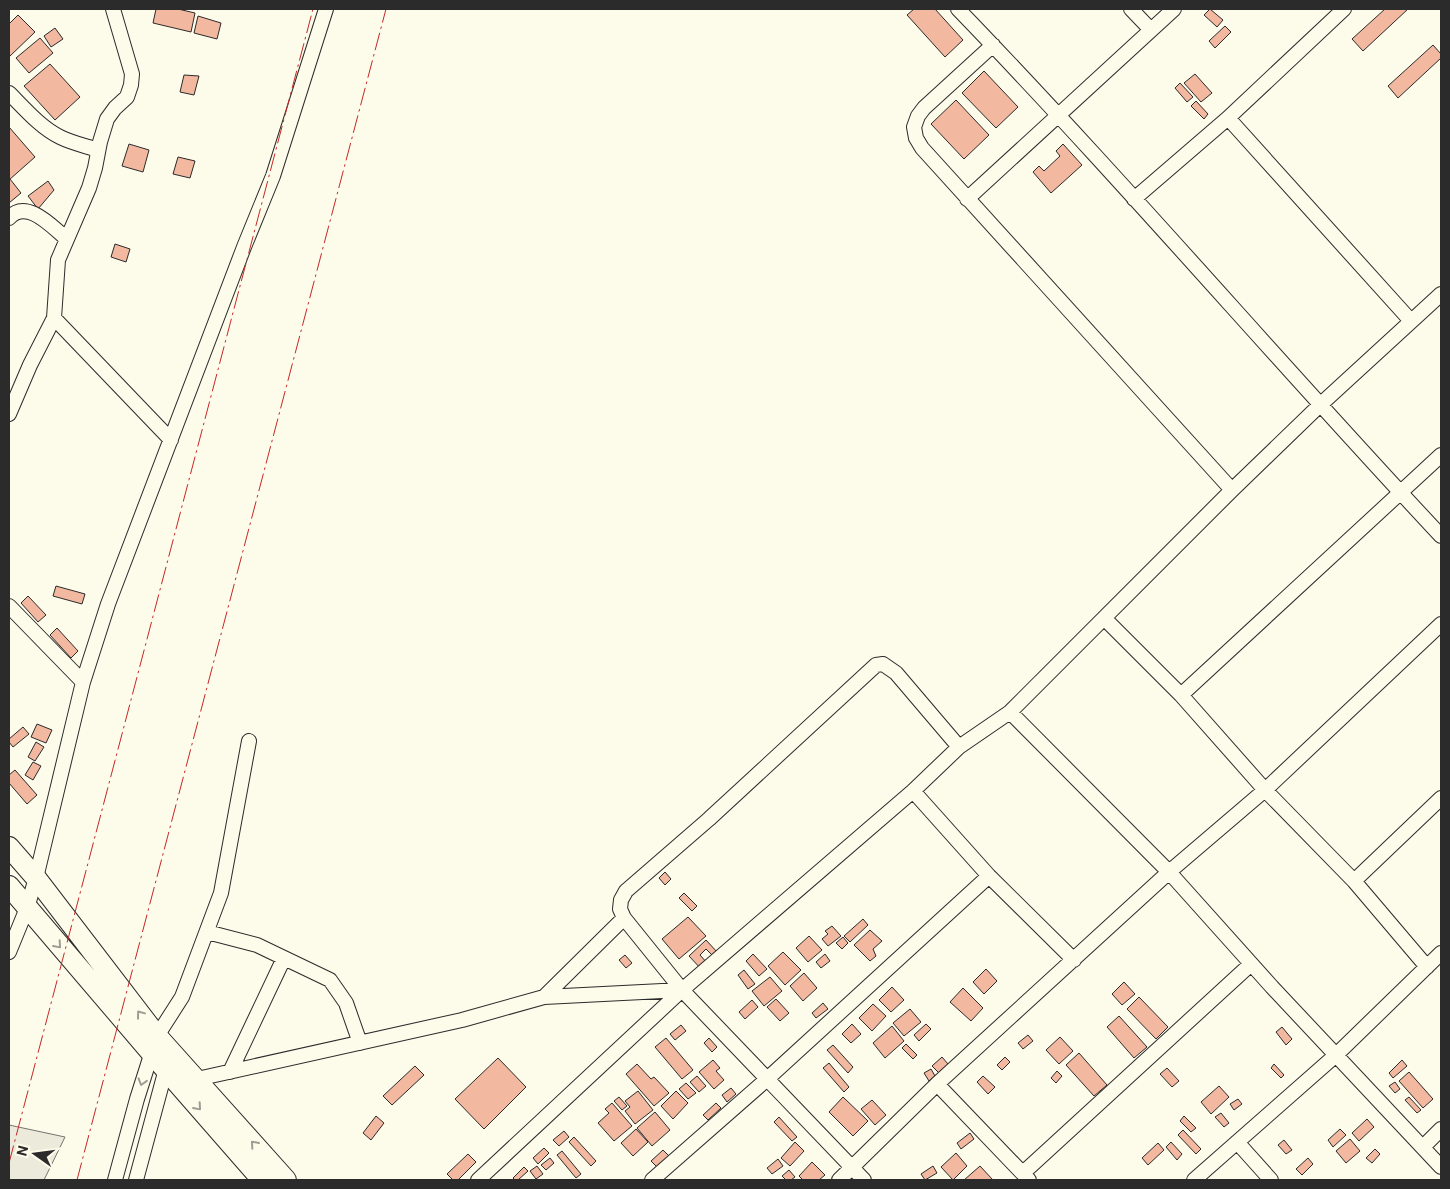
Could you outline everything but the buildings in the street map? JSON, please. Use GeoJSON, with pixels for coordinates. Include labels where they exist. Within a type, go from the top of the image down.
{"type":"FeatureCollection","features":[{"type":"Feature","properties":{"kind":"main road"},"geometry":{"type":"LineString","coordinates":[[9,847],[36,878],[154,1044]]}},
{"type":"Feature","properties":{"kind":"main road"},"geometry":{"type":"LineString","coordinates":[[9,886],[27,908],[169,1061],[262,1180]]}},
{"type":"Feature","properties":{"kind":"main road"},"geometry":{"type":"LineString","coordinates":[[169,1061],[197,1079],[286,1180]]}},
{"type":"Feature","properties":{"kind":"street"},"geometry":{"type":"LineString","coordinates":[[9,414],[30,365],[54,318],[58,260],[96,168],[98,150],[107,119],[127,97],[132,80],[132,74],[113,9]]}},
{"type":"Feature","properties":{"kind":"street"},"geometry":{"type":"LineString","coordinates":[[9,952],[27,908],[36,878],[83,682],[108,604],[240,256],[273,176],[326,9]]}},
{"type":"Feature","properties":{"kind":"street"},"geometry":{"type":"LineString","coordinates":[[958,9],[994,45],[1441,536]]}},
{"type":"Feature","properties":{"kind":"street"},"geometry":{"type":"LineString","coordinates":[[1131,9],[1151,30]]}},
{"type":"Feature","properties":{"kind":"street"},"geometry":{"type":"LineString","coordinates":[[967,199],[1174,9]]}},
{"type":"Feature","properties":{"kind":"street"},"geometry":{"type":"LineString","coordinates":[[1134,199],[1228,118],[1344,9]]}},
{"type":"Feature","properties":{"kind":"street"},"geometry":{"type":"LineString","coordinates":[[994,45],[924,108],[918,116],[914,127],[916,138],[922,148],[967,199],[1232,490]]}},
{"type":"Feature","properties":{"kind":"street"},"geometry":{"type":"LineString","coordinates":[[9,93],[44,126],[58,136],[98,150]]}},
{"type":"Feature","properties":{"kind":"street"},"geometry":{"type":"LineString","coordinates":[[1228,118],[1411,321]]}},
{"type":"Feature","properties":{"kind":"street"},"geometry":{"type":"LineString","coordinates":[[9,218],[19,211],[26,210],[34,213],[67,239]]}},
{"type":"Feature","properties":{"kind":"street"},"geometry":{"type":"LineString","coordinates":[[478,1180],[682,990],[913,791],[959,747],[1010,712],[1232,490],[1320,405],[1441,294]]}},
{"type":"Feature","properties":{"kind":"street"},"geometry":{"type":"LineString","coordinates":[[54,318],[171,440]]}},
{"type":"Feature","properties":{"kind":"street"},"geometry":{"type":"LineString","coordinates":[[1181,695],[1441,455]]}},
{"type":"Feature","properties":{"kind":"street"},"geometry":{"type":"LineString","coordinates":[[9,606],[83,682]]}},
{"type":"Feature","properties":{"kind":"street"},"geometry":{"type":"LineString","coordinates":[[1104,618],[1181,695],[1265,790],[1354,881],[1427,967]]}},
{"type":"Feature","properties":{"kind":"street"},"geometry":{"type":"LineString","coordinates":[[838,1180],[937,1084],[1169,872],[1265,790],[1441,624]]}},
{"type":"Feature","properties":{"kind":"street"},"geometry":{"type":"LineString","coordinates":[[864,1180],[766,1080],[682,990],[624,918],[620,909],[626,891],[710,818],[876,665],[883,664],[896,673],[959,747]]}},
{"type":"Feature","properties":{"kind":"street"},"geometry":{"type":"LineString","coordinates":[[1010,712],[1169,872],[1251,964],[1441,1167]]}},
{"type":"Feature","properties":{"kind":"street"},"geometry":{"type":"LineString","coordinates":[[115,1180],[154,1044],[182,997],[221,893],[249,741]]}},
{"type":"Feature","properties":{"kind":"street"},"geometry":{"type":"LineString","coordinates":[[913,791],[989,876],[1074,960]]}},
{"type":"Feature","properties":{"kind":"street"},"geometry":{"type":"LineString","coordinates":[[1354,881],[1441,798]]}},
{"type":"Feature","properties":{"kind":"street"},"geometry":{"type":"LineString","coordinates":[[652,1180],[766,1080],[989,876]]}},
{"type":"Feature","properties":{"kind":"street"},"geometry":{"type":"LineString","coordinates":[[544,997],[624,918]]}},
{"type":"Feature","properties":{"kind":"street"},"geometry":{"type":"LineString","coordinates":[[207,932],[257,945],[330,980],[346,1003],[360,1043]]}},
{"type":"Feature","properties":{"kind":"street"},"geometry":{"type":"LineString","coordinates":[[1194,1180],[1336,1055],[1441,953]]}},
{"type":"Feature","properties":{"kind":"street"},"geometry":{"type":"LineString","coordinates":[[230,1072],[284,958]]}},
{"type":"Feature","properties":{"kind":"street"},"geometry":{"type":"LineString","coordinates":[[937,1084],[1026,1177],[1251,964]]}},
{"type":"Feature","properties":{"kind":"street"},"geometry":{"type":"LineString","coordinates":[[197,1079],[462,1020],[544,997],[682,990]]}},
{"type":"Feature","properties":{"kind":"street"},"geometry":{"type":"LineString","coordinates":[[136,1180],[169,1061]]}},
{"type":"Feature","properties":{"kind":"street"},"geometry":{"type":"LineString","coordinates":[[1423,1147],[1441,1130]]}},
{"type":"Feature","properties":{"kind":"street"},"geometry":{"type":"LineString","coordinates":[[1236,1142],[1271,1180]]}},
{"type":"Feature","properties":{"kind":"shaded area"},"geometry":{"type":"Polygon","coordinates":[[[9,1125],[65,1137],[44,1180],[9,1180],[9,1125]]]}},
{"type":"Feature","properties":{"kind":"power"},"geometry":{"type":"LineString","coordinates":[[9,1163],[313,9]]}},
{"type":"Feature","properties":{"kind":"power"},"geometry":{"type":"LineString","coordinates":[[77,1180],[386,9]]}}]}
